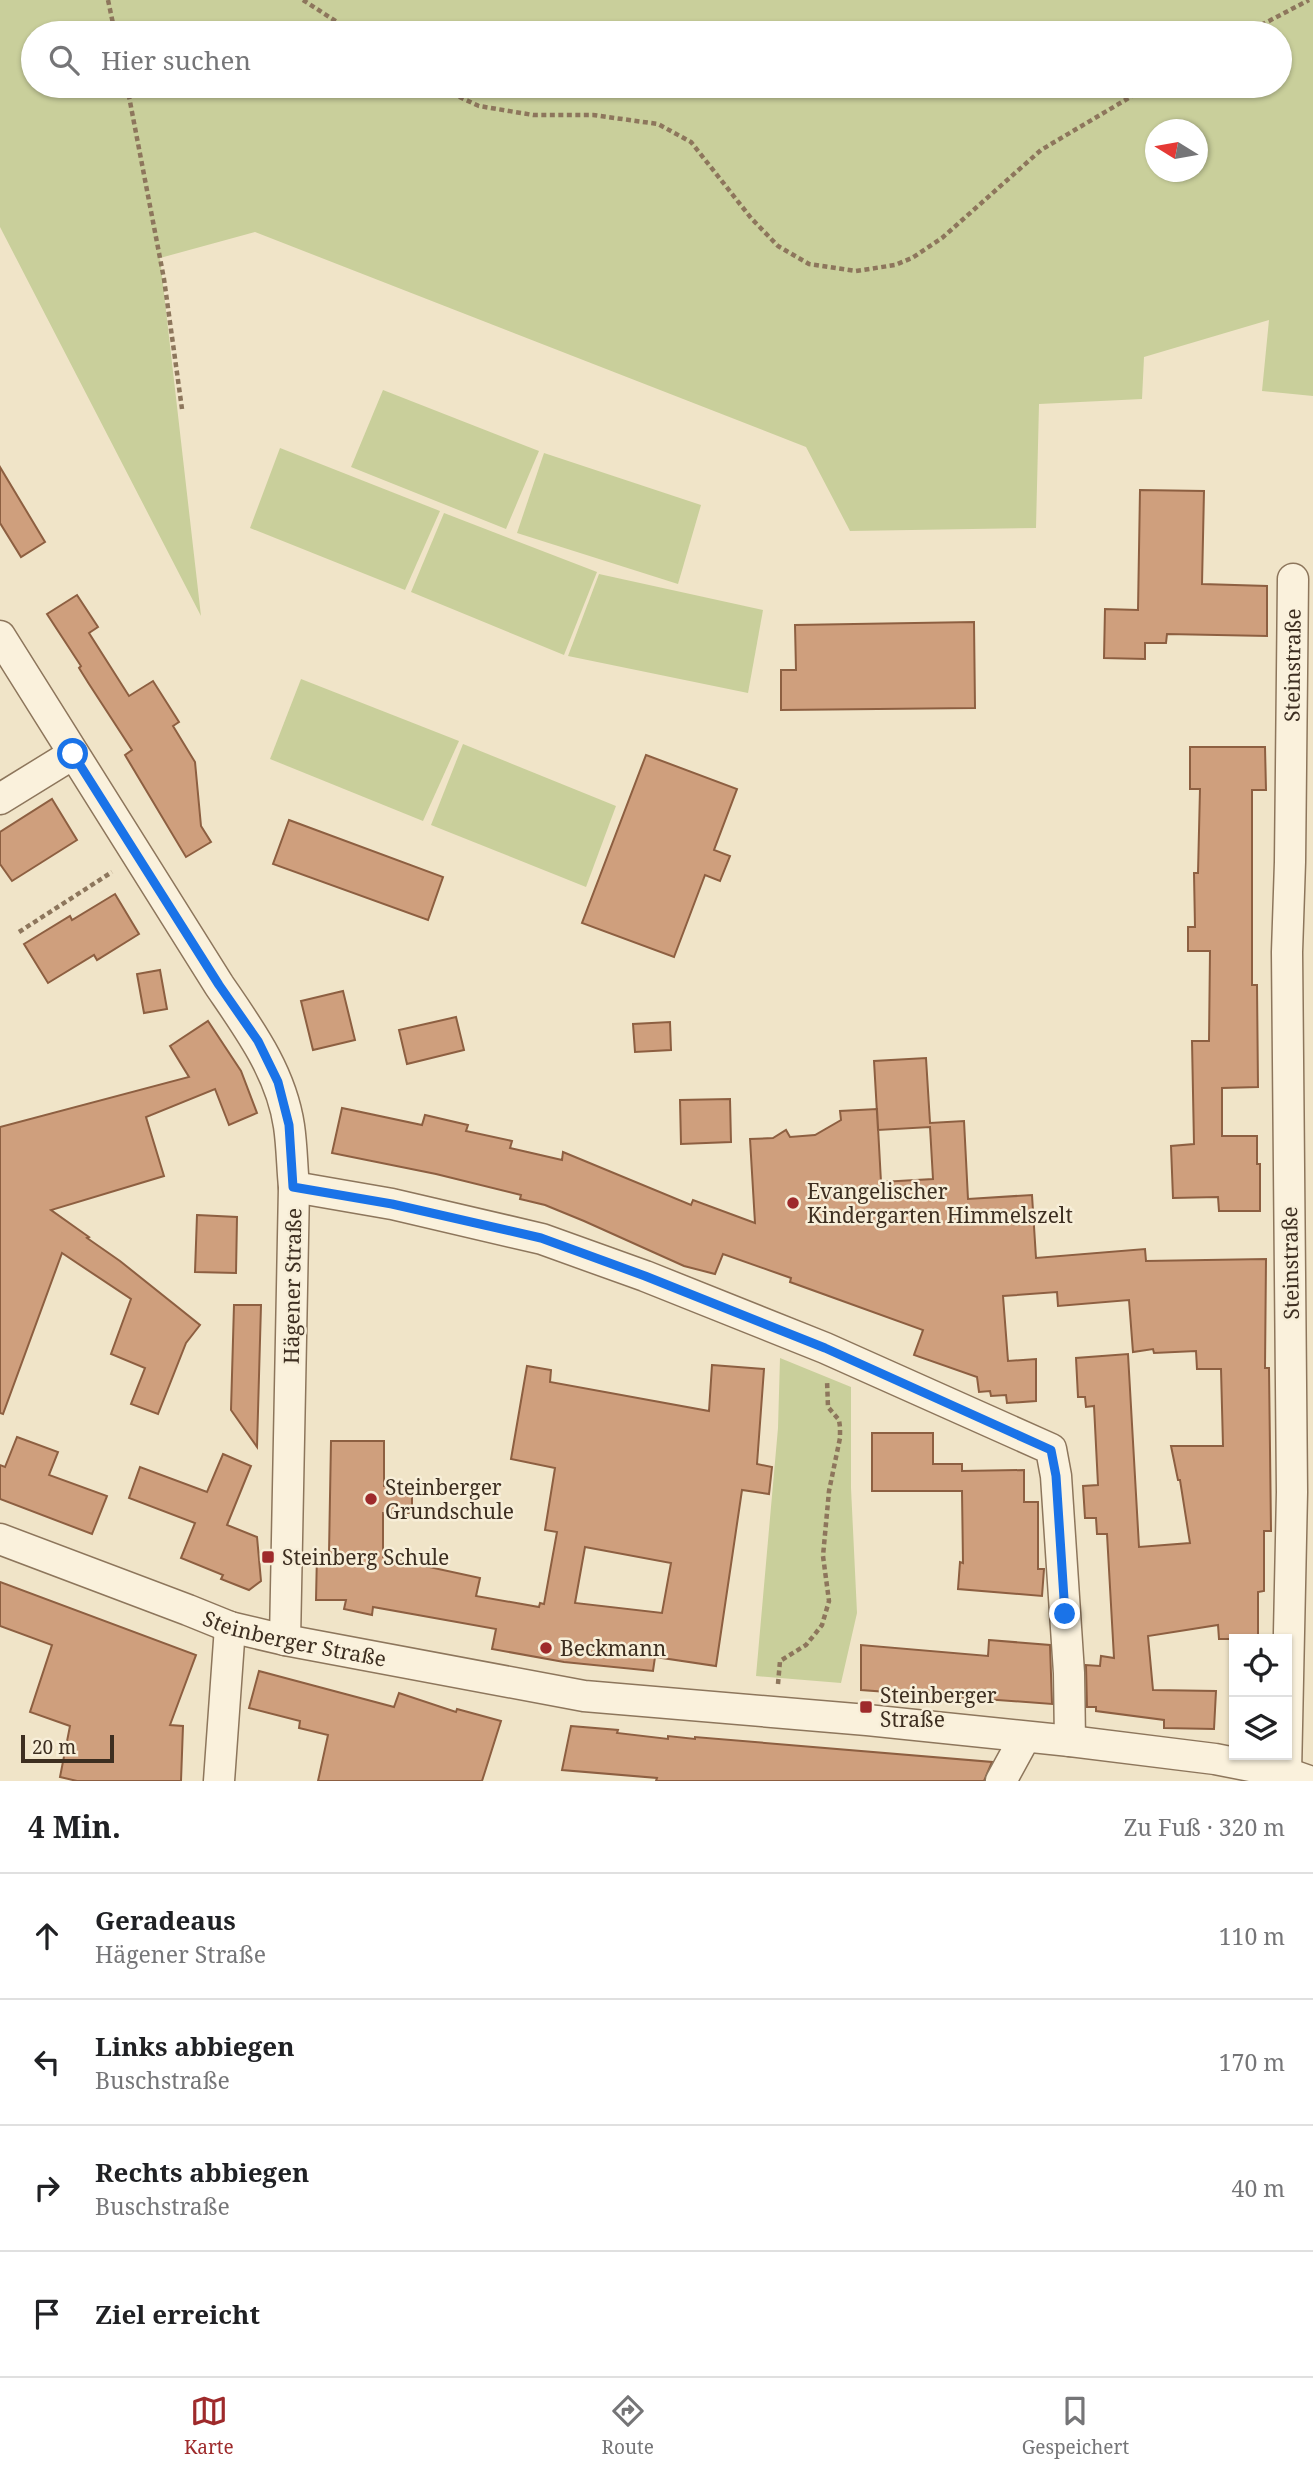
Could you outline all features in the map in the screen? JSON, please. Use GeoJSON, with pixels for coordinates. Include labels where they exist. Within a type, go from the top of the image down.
{"type":"FeatureCollection","features":[{"type":"Feature","properties":{"kind":"street","name":"Steinstraße"},"geometry":{"type":"LineString","coordinates":[[1293,579],[1302,750],[1290,862],[1287,952],[1292,1492],[1298,1777]]}},
{"type":"Feature","properties":{"kind":"street","name":"Hägener Straße"},"geometry":{"type":"LineString","coordinates":[[1,640],[219,985],[258,1041],[278,1082],[289,1125],[293,1187],[285,1640]]}},
{"type":"Feature","properties":{"kind":"street"},"geometry":{"type":"LineString","coordinates":[[0,799],[73,754]]}},
{"type":"Feature","properties":{"kind":"street"},"geometry":{"type":"LineString","coordinates":[[293,1187],[392,1204],[541,1238],[645,1276],[825,1348],[1051,1450],[1056,1476],[1069,1673],[1070,1741]]}},
{"type":"Feature","properties":{"kind":"street","name":"Steinberger Straße"},"geometry":{"type":"LineString","coordinates":[[0,1539],[230,1628],[584,1696],[1070,1741],[1215,1759],[1298,1777]]}},
{"type":"Feature","properties":{"kind":"street"},"geometry":{"type":"LineString","coordinates":[[219,1781],[230,1628]]}},
{"type":"Feature","properties":{"kind":"street"},"geometry":{"type":"LineString","coordinates":[[1001,1781],[1025,1737]]}},
{"type":"Feature","properties":{"kind":"path"},"geometry":{"type":"LineString","coordinates":[[108,0],[112,21]]}},
{"type":"Feature","properties":{"kind":"path"},"geometry":{"type":"LineString","coordinates":[[303,0],[335,21]]}},
{"type":"Feature","properties":{"kind":"path"},"geometry":{"type":"LineString","coordinates":[[1269,21],[1309,0]]}},
{"type":"Feature","properties":{"kind":"path"},"geometry":{"type":"LineString","coordinates":[[129,98],[164,279],[182,409]]}},
{"type":"Feature","properties":{"kind":"path"},"geometry":{"type":"LineString","coordinates":[[462,98],[479,106],[533,115],[593,115],[658,124],[691,142],[751,218],[778,246],[809,264],[856,271],[895,265],[912,258],[942,238],[1041,150],[1129,98]]}},
{"type":"Feature","properties":{"kind":"path"},"geometry":{"type":"LineString","coordinates":[[19,932],[137,855]]}},
{"type":"Feature","properties":{"kind":"path"},"geometry":{"type":"LineString","coordinates":[[778,1713],[780,1661],[806,1645],[816,1634],[822,1625],[829,1601],[823,1556],[829,1491],[840,1427],[839,1420],[828,1406],[825,1348]]}},
{"type":"Feature","properties":{"kind":"green space"},"geometry":{"type":"Polygon","coordinates":[[[0,0],[1313,0],[1313,396],[1262,391],[1269,320],[1144,357],[1142,399],[1039,404],[1036,528],[850,531],[806,447],[255,232],[160,258],[201,616],[0,227],[0,0]]]}},
{"type":"Feature","properties":{"kind":"green space"},"geometry":{"type":"Polygon","coordinates":[[[383,390],[539,451],[506,529],[351,467],[383,390]]]}},
{"type":"Feature","properties":{"kind":"green space"},"geometry":{"type":"Polygon","coordinates":[[[280,448],[440,511],[405,590],[250,528],[280,448]]]}},
{"type":"Feature","properties":{"kind":"green space"},"geometry":{"type":"Polygon","coordinates":[[[544,453],[701,505],[678,584],[517,533],[544,453]]]}},
{"type":"Feature","properties":{"kind":"green space"},"geometry":{"type":"Polygon","coordinates":[[[444,513],[597,572],[564,655],[411,592],[444,513]]]}},
{"type":"Feature","properties":{"kind":"green space"},"geometry":{"type":"Polygon","coordinates":[[[599,574],[763,610],[748,693],[568,656],[599,574]]]}},
{"type":"Feature","properties":{"kind":"green space"},"geometry":{"type":"Polygon","coordinates":[[[301,679],[459,741],[423,821],[270,759],[301,679]]]}},
{"type":"Feature","properties":{"kind":"green space"},"geometry":{"type":"Polygon","coordinates":[[[463,744],[616,806],[586,887],[431,825],[463,744]]]}},
{"type":"Feature","properties":{"kind":"green space"},"geometry":{"type":"Polygon","coordinates":[[[780,1358],[851,1387],[851,1488],[857,1613],[841,1683],[756,1676],[778,1428],[780,1358]]]}},
{"type":"Feature","properties":{"kind":"building"},"geometry":{"type":"Polygon","coordinates":[[[0,467],[45,542],[21,557],[0,523],[0,467]]]}},
{"type":"Feature","properties":{"kind":"building"},"geometry":{"type":"Polygon","coordinates":[[[1140,490],[1204,491],[1202,584],[1267,586],[1267,636],[1167,634],[1166,643],[1145,643],[1145,659],[1104,658],[1105,609],[1138,610],[1140,490]]]}},
{"type":"Feature","properties":{"kind":"building"},"geometry":{"type":"Polygon","coordinates":[[[77,595],[98,627],[89,633],[129,696],[153,681],[179,722],[173,726],[195,762],[201,826],[211,842],[186,857],[125,755],[132,750],[47,614],[77,595]]]}},
{"type":"Feature","properties":{"kind":"building"},"geometry":{"type":"Polygon","coordinates":[[[974,622],[975,708],[781,710],[781,670],[796,670],[795,625],[974,622]]]}},
{"type":"Feature","properties":{"kind":"building"},"geometry":{"type":"Polygon","coordinates":[[[1190,747],[1265,747],[1266,790],[1252,790],[1252,985],[1257,985],[1258,1087],[1222,1088],[1222,1136],[1257,1136],[1260,1211],[1219,1211],[1218,1197],[1173,1198],[1171,1146],[1194,1144],[1192,1041],[1209,1041],[1210,951],[1188,951],[1188,927],[1195,927],[1194,873],[1198,873],[1200,789],[1190,789],[1190,747]]]}},
{"type":"Feature","properties":{"kind":"building"},"geometry":{"type":"Polygon","coordinates":[[[646,755],[737,789],[714,850],[730,856],[720,881],[705,875],[674,957],[582,923],[646,755]]]}},
{"type":"Feature","properties":{"kind":"building"},"geometry":{"type":"Polygon","coordinates":[[[52,799],[77,840],[12,881],[0,864],[0,832],[52,799]]]}},
{"type":"Feature","properties":{"kind":"building"},"geometry":{"type":"Polygon","coordinates":[[[289,820],[443,877],[428,920],[273,864],[289,820]]]}},
{"type":"Feature","properties":{"kind":"building"},"geometry":{"type":"Polygon","coordinates":[[[115,894],[139,934],[97,960],[94,955],[48,983],[24,944],[70,916],[72,920],[115,894]]]}},
{"type":"Feature","properties":{"kind":"building"},"geometry":{"type":"Polygon","coordinates":[[[160,970],[167,1009],[144,1013],[137,974],[160,970]]]}},
{"type":"Feature","properties":{"kind":"building"},"geometry":{"type":"Polygon","coordinates":[[[343,991],[355,1040],[313,1050],[301,1001],[343,991]]]}},
{"type":"Feature","properties":{"kind":"building"},"geometry":{"type":"Polygon","coordinates":[[[456,1017],[464,1050],[407,1064],[399,1030],[456,1017]]]}},
{"type":"Feature","properties":{"kind":"building"},"geometry":{"type":"Polygon","coordinates":[[[208,1021],[241,1071],[257,1113],[229,1125],[215,1089],[146,1117],[164,1176],[51,1210],[200,1325],[186,1343],[158,1414],[131,1404],[145,1368],[111,1354],[131,1299],[62,1253],[3,1414],[0,1413],[0,1127],[189,1077],[170,1046],[208,1021]]]}},
{"type":"Feature","properties":{"kind":"building"},"geometry":{"type":"Polygon","coordinates":[[[670,1022],[671,1050],[635,1052],[633,1024],[670,1022]]]}},
{"type":"Feature","properties":{"kind":"building"},"geometry":{"type":"Polygon","coordinates":[[[926,1058],[930,1123],[964,1121],[968,1199],[1032,1195],[1036,1258],[1145,1249],[1146,1261],[1266,1259],[1265,1368],[1269,1368],[1271,1531],[1264,1531],[1264,1591],[1258,1592],[1258,1634],[1229,1634],[1229,1639],[1219,1639],[1218,1625],[1148,1636],[1153,1690],[1216,1691],[1214,1729],[1164,1728],[1164,1720],[1096,1711],[1096,1707],[1087,1707],[1086,1665],[1100,1666],[1101,1656],[1114,1658],[1107,1534],[1097,1534],[1096,1518],[1085,1518],[1083,1486],[1098,1485],[1094,1406],[1086,1407],[1085,1397],[1078,1397],[1076,1358],[1128,1354],[1139,1547],[1190,1543],[1180,1480],[1171,1446],[1223,1446],[1221,1369],[1197,1369],[1196,1351],[1154,1353],[1153,1349],[1133,1352],[1129,1300],[1058,1306],[1057,1292],[1003,1296],[1008,1361],[1036,1359],[1036,1401],[1007,1403],[1006,1395],[991,1396],[990,1391],[979,1392],[977,1377],[914,1355],[923,1330],[790,1282],[791,1278],[723,1254],[715,1274],[684,1266],[545,1205],[520,1199],[521,1195],[332,1153],[342,1108],[422,1125],[425,1115],[468,1125],[466,1131],[512,1141],[510,1148],[562,1160],[563,1152],[691,1205],[693,1200],[755,1223],[750,1139],[773,1138],[786,1130],[790,1137],[815,1135],[841,1120],[840,1111],[877,1109],[874,1061],[926,1058]],[[930,1127],[878,1130],[881,1182],[933,1179],[930,1127]]]}},
{"type":"Feature","properties":{"kind":"building"},"geometry":{"type":"Polygon","coordinates":[[[730,1099],[731,1142],[681,1144],[680,1100],[730,1099]]]}},
{"type":"Feature","properties":{"kind":"building"},"geometry":{"type":"Polygon","coordinates":[[[197,1215],[237,1217],[236,1273],[195,1272],[197,1215]]]}},
{"type":"Feature","properties":{"kind":"building"},"geometry":{"type":"Polygon","coordinates":[[[234,1305],[261,1305],[257,1447],[231,1410],[234,1305]]]}},
{"type":"Feature","properties":{"kind":"building"},"geometry":{"type":"Polygon","coordinates":[[[712,1365],[764,1369],[757,1464],[772,1467],[769,1494],[742,1490],[716,1666],[655,1657],[653,1671],[564,1662],[492,1649],[496,1629],[373,1607],[372,1615],[344,1609],[346,1600],[316,1600],[317,1553],[329,1553],[331,1441],[384,1441],[384,1486],[412,1486],[412,1513],[383,1513],[383,1557],[480,1578],[476,1596],[539,1607],[540,1603],[544,1604],[557,1532],[545,1530],[555,1468],[511,1459],[527,1366],[551,1370],[550,1382],[709,1411],[712,1365]],[[585,1547],[575,1603],[662,1613],[671,1563],[585,1547]]]}},
{"type":"Feature","properties":{"kind":"building"},"geometry":{"type":"Polygon","coordinates":[[[872,1433],[933,1433],[933,1464],[962,1464],[962,1471],[1024,1470],[1024,1502],[1038,1502],[1038,1569],[1044,1569],[1042,1596],[958,1589],[960,1562],[963,1563],[962,1491],[872,1491],[872,1433]]]}},
{"type":"Feature","properties":{"kind":"building"},"geometry":{"type":"Polygon","coordinates":[[[17,1437],[58,1452],[49,1475],[107,1496],[92,1534],[0,1499],[0,1465],[5,1467],[17,1437]]]}},
{"type":"Feature","properties":{"kind":"building"},"geometry":{"type":"Polygon","coordinates":[[[223,1454],[251,1466],[227,1525],[257,1537],[261,1581],[249,1590],[221,1579],[223,1575],[181,1558],[195,1523],[129,1498],[140,1467],[207,1492],[223,1454]]]}},
{"type":"Feature","properties":{"kind":"building"},"geometry":{"type":"Polygon","coordinates":[[[0,1582],[196,1655],[170,1725],[183,1726],[181,1781],[77,1781],[60,1777],[70,1726],[30,1712],[52,1645],[0,1626],[0,1582]]]}},
{"type":"Feature","properties":{"kind":"building"},"geometry":{"type":"Polygon","coordinates":[[[989,1640],[1050,1645],[1052,1704],[861,1690],[861,1645],[988,1656],[989,1640]]]}},
{"type":"Feature","properties":{"kind":"building"},"geometry":{"type":"Polygon","coordinates":[[[259,1671],[394,1707],[399,1693],[456,1712],[457,1709],[501,1721],[482,1781],[318,1781],[328,1735],[299,1728],[300,1721],[249,1708],[259,1671]]]}},
{"type":"Feature","properties":{"kind":"building"},"geometry":{"type":"Polygon","coordinates":[[[571,1726],[618,1730],[617,1733],[668,1739],[668,1736],[695,1737],[992,1762],[984,1781],[656,1781],[657,1778],[562,1770],[571,1726]]]}},
{"type":"Feature","properties":{"kind":"place","name":"Evangelischer Kindergarten Himmelszelt"},"geometry":{"type":"Point","coordinates":[793,1203]}},
{"type":"Feature","properties":{"kind":"place","name":"Steinberger Grundschule"},"geometry":{"type":"Point","coordinates":[371,1499]}},
{"type":"Feature","properties":{"kind":"place","name":"Steinberg Schule"},"geometry":{"type":"Point","coordinates":[268,1557]}},
{"type":"Feature","properties":{"kind":"place","name":"Beckmann"},"geometry":{"type":"Point","coordinates":[546,1648]}},
{"type":"Feature","properties":{"kind":"place","name":"Steinberger Straße"},"geometry":{"type":"Point","coordinates":[866,1707]}},
{"type":"Feature","properties":{"kind":"route"},"geometry":{"type":"LineString","coordinates":[[73,754],[219,985],[258,1041],[278,1082],[289,1125],[293,1187],[392,1204],[541,1238],[645,1276],[825,1348],[1051,1450],[1056,1476],[1065,1614]]}}]}
